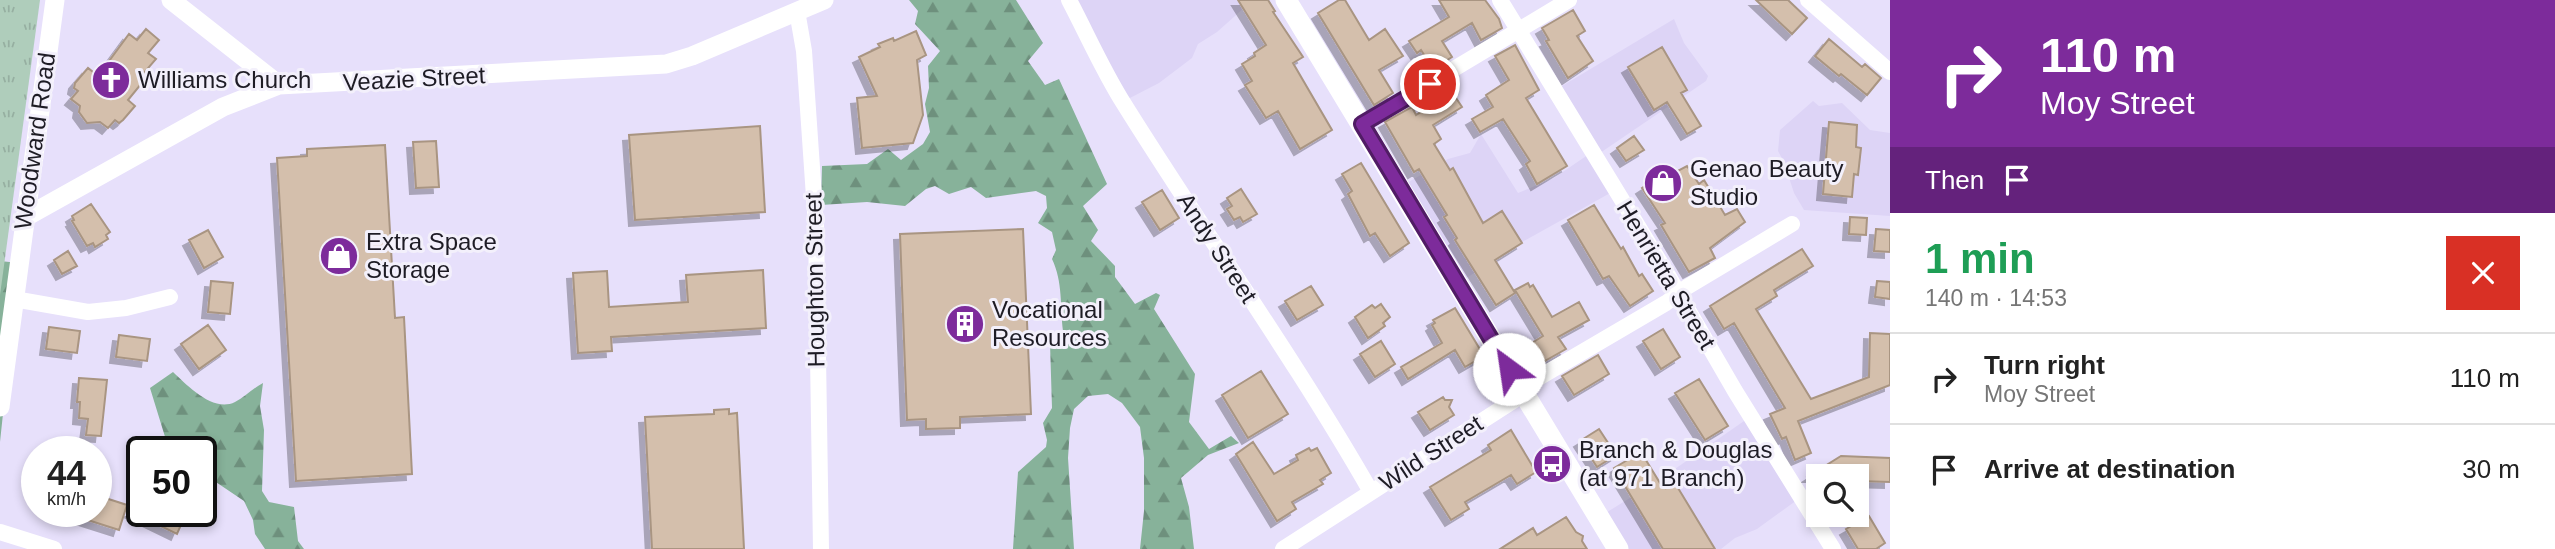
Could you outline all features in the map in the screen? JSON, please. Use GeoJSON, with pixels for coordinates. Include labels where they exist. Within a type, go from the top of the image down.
{"type":"FeatureCollection","features":[{"type":"Feature","properties":{"kind":"main road"},"geometry":{"type":"LineString","coordinates":[[1286,0],[1618,549]]}},
{"type":"Feature","properties":{"kind":"street","name":"Woodward Road"},"geometry":{"type":"LineString","coordinates":[[0,407],[55,0]]}},
{"type":"Feature","properties":{"kind":"street"},"geometry":{"type":"LineString","coordinates":[[171,0],[279,85]]}},
{"type":"Feature","properties":{"kind":"street","name":"Veazie Street"},"geometry":{"type":"LineString","coordinates":[[24,218],[223,107],[279,85],[666,64],[824,0]]}},
{"type":"Feature","properties":{"kind":"street","name":"Andy Street"},"geometry":{"type":"LineString","coordinates":[[1069,0],[1122,102],[1228,263],[1371,492]]}},
{"type":"Feature","properties":{"kind":"street","name":"Henrietta Street"},"geometry":{"type":"LineString","coordinates":[[1500,0],[1833,549]]}},
{"type":"Feature","properties":{"kind":"street"},"geometry":{"type":"LineString","coordinates":[[1362,124],[1569,0]]}},
{"type":"Feature","properties":{"kind":"street"},"geometry":{"type":"LineString","coordinates":[[1808,0],[1890,72]]}},
{"type":"Feature","properties":{"kind":"street","name":"Houghton Street"},"geometry":{"type":"LineString","coordinates":[[797,11],[805,63],[816,226],[821,549]]}},
{"type":"Feature","properties":{"kind":"street","name":"Wild Street"},"geometry":{"type":"LineString","coordinates":[[1283,549],[1513,401],[1533,381],[1666,303],[1792,224]]}},
{"type":"Feature","properties":{"kind":"street"},"geometry":{"type":"LineString","coordinates":[[14,299],[88,312],[126,308],[170,297]]}},
{"type":"Feature","properties":{"kind":"street"},"geometry":{"type":"LineString","coordinates":[[0,533],[54,549]]}},
{"type":"Feature","properties":{"kind":"shaded area"},"geometry":{"type":"Polygon","coordinates":[[[1074,0],[1253,0],[1217,32],[1198,44],[1192,58],[1159,83],[1126,100],[1074,0]]]}},
{"type":"Feature","properties":{"kind":"shaded area"},"geometry":{"type":"Polygon","coordinates":[[[1674,19],[1684,43],[1708,76],[1706,81],[1600,153],[1621,187],[1522,242],[1462,281],[1407,183],[1448,159],[1470,153],[1481,134],[1518,193],[1554,178],[1595,150],[1557,89],[1674,19]]]}},
{"type":"Feature","properties":{"kind":"shaded area"},"geometry":{"type":"Polygon","coordinates":[[[1813,101],[1819,106],[1842,103],[1870,130],[1890,133],[1890,216],[1804,210],[1794,193],[1778,151],[1780,130],[1813,101]]]}},
{"type":"Feature","properties":{"kind":"shaded area"},"geometry":{"type":"Polygon","coordinates":[[[1757,412],[1804,495],[1757,529],[1735,538],[1721,549],[1624,549],[1604,514],[1659,480],[1757,412]]]}},
{"type":"Feature","properties":{"kind":"green space"},"geometry":{"type":"Polygon","coordinates":[[[0,0],[40,0],[0,295],[0,0]]]}},
{"type":"Feature","properties":{"kind":"green space"},"geometry":{"type":"Polygon","coordinates":[[[909,0],[1016,0],[1043,43],[1028,61],[1045,85],[1059,79],[1107,184],[1083,206],[1098,230],[1091,241],[1115,266],[1115,277],[1135,304],[1156,293],[1160,295],[1154,309],[1195,374],[1189,422],[1209,449],[1231,436],[1239,443],[1208,455],[1181,478],[1189,507],[1194,549],[1140,549],[1144,511],[1144,458],[1140,427],[1122,403],[1108,394],[1088,396],[1074,409],[1068,458],[1074,549],[1013,549],[1018,472],[1046,447],[1043,423],[1052,408],[1050,343],[1063,331],[1060,285],[1052,259],[1056,250],[1052,232],[1038,223],[1047,208],[1046,196],[1036,191],[986,198],[971,187],[949,194],[935,186],[926,189],[905,206],[867,202],[821,205],[822,166],[867,164],[888,149],[901,160],[923,144],[930,132],[925,104],[929,88],[928,66],[940,51],[915,24],[918,11],[909,0]]]}},
{"type":"Feature","properties":{"kind":"green space"},"geometry":{"type":"Polygon","coordinates":[[[0,261],[19,263],[0,442],[0,261]]]}},
{"type":"Feature","properties":{"kind":"green space"},"geometry":{"type":"Polygon","coordinates":[[[173,372],[209,401],[227,404],[235,402],[263,383],[260,406],[264,430],[262,491],[269,502],[294,507],[298,541],[304,549],[265,549],[255,534],[253,520],[244,501],[217,483],[217,436],[165,436],[150,388],[173,372]]]}},
{"type":"Feature","properties":{"kind":"building"},"geometry":{"type":"Polygon","coordinates":[[[1238,0],[1268,0],[1303,57],[1293,63],[1332,130],[1300,149],[1278,111],[1266,118],[1245,85],[1252,81],[1242,64],[1266,45],[1238,0]]]}},
{"type":"Feature","properties":{"kind":"building"},"geometry":{"type":"Polygon","coordinates":[[[1339,0],[1345,0],[1369,40],[1385,29],[1403,56],[1379,70],[1393,93],[1374,105],[1318,13],[1339,0]]]}},
{"type":"Feature","properties":{"kind":"building"},"geometry":{"type":"Polygon","coordinates":[[[1439,0],[1485,0],[1499,19],[1502,28],[1481,40],[1472,23],[1442,41],[1452,57],[1433,69],[1421,50],[1417,53],[1409,41],[1449,17],[1439,0]]]}},
{"type":"Feature","properties":{"kind":"building"},"geometry":{"type":"Polygon","coordinates":[[[1756,0],[1788,0],[1807,18],[1792,34],[1756,0]]]}},
{"type":"Feature","properties":{"kind":"building"},"geometry":{"type":"Polygon","coordinates":[[[1573,10],[1585,31],[1577,36],[1593,61],[1568,78],[1546,41],[1549,40],[1542,28],[1573,10]]]}},
{"type":"Feature","properties":{"kind":"building","name":"Williams Church"},"geometry":{"type":"Polygon","coordinates":[[[146,29],[159,40],[148,53],[156,59],[142,75],[146,78],[128,100],[135,106],[123,120],[119,123],[115,120],[108,128],[100,122],[87,123],[79,112],[80,106],[71,99],[78,91],[74,88],[75,83],[88,68],[98,76],[129,34],[137,40],[146,29]]]}},
{"type":"Feature","properties":{"kind":"building"},"geometry":{"type":"Polygon","coordinates":[[[916,31],[926,55],[917,60],[923,115],[913,143],[862,148],[857,98],[877,96],[859,57],[880,47],[878,44],[893,38],[894,41],[916,31]]]}},
{"type":"Feature","properties":{"kind":"building"},"geometry":{"type":"Polygon","coordinates":[[[1829,39],[1862,67],[1865,64],[1881,78],[1867,95],[1815,56],[1829,39]]]}},
{"type":"Feature","properties":{"kind":"building"},"geometry":{"type":"Polygon","coordinates":[[[1515,45],[1539,90],[1526,98],[1567,166],[1537,184],[1526,164],[1530,161],[1503,119],[1480,132],[1472,119],[1493,107],[1486,95],[1509,80],[1495,56],[1515,45]]]}},
{"type":"Feature","properties":{"kind":"building"},"geometry":{"type":"Polygon","coordinates":[[[1662,47],[1687,90],[1681,93],[1701,126],[1687,134],[1667,102],[1654,110],[1628,67],[1662,47]]]}},
{"type":"Feature","properties":{"kind":"building"},"geometry":{"type":"Polygon","coordinates":[[[1452,92],[1462,107],[1433,125],[1441,139],[1434,144],[1450,170],[1453,168],[1483,223],[1502,211],[1522,243],[1495,260],[1515,293],[1496,305],[1455,240],[1457,238],[1444,217],[1447,215],[1419,169],[1414,172],[1385,122],[1412,107],[1416,115],[1452,92]]]}},
{"type":"Feature","properties":{"kind":"building"},"geometry":{"type":"Polygon","coordinates":[[[1829,122],[1857,125],[1856,147],[1861,148],[1858,175],[1854,174],[1852,197],[1823,194],[1829,122]]]}},
{"type":"Feature","properties":{"kind":"building"},"geometry":{"type":"Polygon","coordinates":[[[760,126],[765,212],[635,220],[629,135],[760,126]]]}},
{"type":"Feature","properties":{"kind":"building"},"geometry":{"type":"Polygon","coordinates":[[[1634,136],[1644,150],[1626,161],[1617,148],[1634,136]]]}},
{"type":"Feature","properties":{"kind":"building"},"geometry":{"type":"Polygon","coordinates":[[[436,141],[439,187],[416,188],[413,142],[436,141]]]}},
{"type":"Feature","properties":{"kind":"building"},"geometry":{"type":"Polygon","coordinates":[[[385,145],[395,318],[404,317],[412,474],[296,481],[277,158],[307,156],[307,149],[385,145]]]}},
{"type":"Feature","properties":{"kind":"building"},"geometry":{"type":"Polygon","coordinates":[[[1361,163],[1409,243],[1390,256],[1375,233],[1370,236],[1348,194],[1352,191],[1342,174],[1361,163]]]}},
{"type":"Feature","properties":{"kind":"building"},"geometry":{"type":"Polygon","coordinates":[[[1687,166],[1699,184],[1704,180],[1725,215],[1737,209],[1745,222],[1710,248],[1715,258],[1689,272],[1661,225],[1665,223],[1642,188],[1671,169],[1674,173],[1687,166]]]}},
{"type":"Feature","properties":{"kind":"building"},"geometry":{"type":"Polygon","coordinates":[[[1241,189],[1257,214],[1243,222],[1240,217],[1234,220],[1227,209],[1232,206],[1227,198],[1241,189]]]}},
{"type":"Feature","properties":{"kind":"building"},"geometry":{"type":"Polygon","coordinates":[[[1162,190],[1179,218],[1160,230],[1142,202],[1162,190]]]}},
{"type":"Feature","properties":{"kind":"building"},"geometry":{"type":"Polygon","coordinates":[[[91,204],[110,232],[106,235],[108,239],[95,247],[93,243],[87,246],[72,221],[72,216],[91,204]]]}},
{"type":"Feature","properties":{"kind":"building"},"geometry":{"type":"Polygon","coordinates":[[[1594,205],[1639,276],[1642,274],[1653,291],[1630,306],[1609,276],[1603,279],[1568,220],[1594,205]]]}},
{"type":"Feature","properties":{"kind":"building"},"geometry":{"type":"Polygon","coordinates":[[[1850,217],[1867,218],[1866,235],[1849,234],[1850,217]]]}},
{"type":"Feature","properties":{"kind":"building","name":"Vocational Resources"},"geometry":{"type":"Polygon","coordinates":[[[1023,229],[1031,414],[960,417],[960,428],[926,429],[926,419],[907,420],[900,234],[1023,229]]]}},
{"type":"Feature","properties":{"kind":"building"},"geometry":{"type":"Polygon","coordinates":[[[1876,229],[1890,230],[1890,252],[1874,251],[1876,229]]]}},
{"type":"Feature","properties":{"kind":"building"},"geometry":{"type":"Polygon","coordinates":[[[208,230],[223,257],[204,268],[189,240],[208,230]]]}},
{"type":"Feature","properties":{"kind":"building"},"geometry":{"type":"Polygon","coordinates":[[[1802,249],[1813,266],[1774,290],[1777,296],[1756,309],[1811,399],[1869,377],[1870,333],[1890,334],[1890,385],[1798,421],[1811,453],[1795,460],[1786,437],[1782,439],[1770,414],[1785,408],[1734,323],[1724,329],[1710,306],[1802,249]]]}},
{"type":"Feature","properties":{"kind":"building"},"geometry":{"type":"Polygon","coordinates":[[[68,251],[77,266],[62,274],[54,260],[68,251]]]}},
{"type":"Feature","properties":{"kind":"building"},"geometry":{"type":"Polygon","coordinates":[[[763,270],[766,328],[611,337],[612,351],[578,353],[573,273],[607,271],[609,307],[688,302],[686,275],[763,270]]]}},
{"type":"Feature","properties":{"kind":"building"},"geometry":{"type":"Polygon","coordinates":[[[211,281],[233,283],[230,314],[208,312],[211,281]]]}},
{"type":"Feature","properties":{"kind":"building"},"geometry":{"type":"Polygon","coordinates":[[[1877,281],[1890,282],[1890,299],[1875,297],[1877,281]]]}},
{"type":"Feature","properties":{"kind":"building"},"geometry":{"type":"Polygon","coordinates":[[[1528,283],[1530,287],[1533,285],[1552,317],[1579,302],[1589,320],[1558,337],[1566,349],[1536,366],[1524,348],[1543,336],[1515,290],[1528,283]]]}},
{"type":"Feature","properties":{"kind":"building"},"geometry":{"type":"Polygon","coordinates":[[[1311,286],[1323,305],[1297,320],[1285,301],[1311,286]]]}},
{"type":"Feature","properties":{"kind":"building"},"geometry":{"type":"Polygon","coordinates":[[[1381,304],[1390,317],[1383,323],[1385,326],[1368,338],[1355,317],[1372,305],[1375,308],[1381,304]]]}},
{"type":"Feature","properties":{"kind":"building"},"geometry":{"type":"Polygon","coordinates":[[[1455,308],[1484,356],[1465,367],[1455,350],[1408,379],[1401,367],[1442,343],[1432,325],[1435,323],[1433,320],[1455,308]]]}},
{"type":"Feature","properties":{"kind":"building"},"geometry":{"type":"Polygon","coordinates":[[[208,325],[226,350],[199,369],[181,344],[208,325]]]}},
{"type":"Feature","properties":{"kind":"building"},"geometry":{"type":"Polygon","coordinates":[[[49,327],[80,331],[77,353],[46,349],[49,327]]]}},
{"type":"Feature","properties":{"kind":"building"},"geometry":{"type":"Polygon","coordinates":[[[1663,329],[1680,357],[1661,369],[1643,341],[1663,329]]]}},
{"type":"Feature","properties":{"kind":"building"},"geometry":{"type":"Polygon","coordinates":[[[119,335],[150,339],[147,361],[116,357],[119,335]]]}},
{"type":"Feature","properties":{"kind":"building"},"geometry":{"type":"Polygon","coordinates":[[[1381,341],[1395,364],[1375,377],[1360,354],[1381,341]]]}},
{"type":"Feature","properties":{"kind":"building"},"geometry":{"type":"Polygon","coordinates":[[[1598,355],[1609,374],[1574,395],[1562,376],[1598,355]]]}},
{"type":"Feature","properties":{"kind":"building"},"geometry":{"type":"Polygon","coordinates":[[[1261,371],[1288,414],[1248,438],[1222,395],[1261,371]]]}},
{"type":"Feature","properties":{"kind":"building"},"geometry":{"type":"Polygon","coordinates":[[[79,378],[107,380],[101,436],[86,435],[88,419],[79,418],[80,402],[77,402],[79,378]]]}},
{"type":"Feature","properties":{"kind":"building"},"geometry":{"type":"Polygon","coordinates":[[[1699,379],[1728,426],[1705,440],[1675,393],[1699,379]]]}},
{"type":"Feature","properties":{"kind":"building"},"geometry":{"type":"Polygon","coordinates":[[[1443,397],[1445,400],[1452,400],[1449,407],[1454,415],[1430,430],[1418,412],[1443,397]]]}},
{"type":"Feature","properties":{"kind":"building"},"geometry":{"type":"Polygon","coordinates":[[[729,409],[729,414],[737,413],[744,549],[652,549],[645,417],[714,414],[714,410],[729,409]]]}},
{"type":"Feature","properties":{"kind":"building"},"geometry":{"type":"Polygon","coordinates":[[[1599,429],[1616,455],[1597,467],[1580,441],[1599,429]]]}},
{"type":"Feature","properties":{"kind":"building"},"geometry":{"type":"Polygon","coordinates":[[[1511,430],[1536,472],[1517,484],[1511,475],[1465,502],[1469,509],[1451,520],[1430,487],[1491,450],[1488,445],[1511,430]]]}},
{"type":"Feature","properties":{"kind":"building"},"geometry":{"type":"Polygon","coordinates":[[[1253,442],[1274,474],[1298,460],[1296,455],[1309,448],[1311,451],[1317,448],[1331,473],[1320,480],[1323,484],[1292,502],[1296,509],[1277,521],[1236,454],[1253,442]]]}},
{"type":"Feature","properties":{"kind":"building"},"geometry":{"type":"Polygon","coordinates":[[[1641,452],[1660,483],[1663,482],[1666,488],[1675,483],[1715,549],[1663,549],[1614,468],[1641,452]]]}},
{"type":"Feature","properties":{"kind":"building"},"geometry":{"type":"Polygon","coordinates":[[[1841,456],[1890,458],[1890,482],[1869,481],[1869,464],[1828,464],[1841,456]]]}},
{"type":"Feature","properties":{"kind":"building"},"geometry":{"type":"Polygon","coordinates":[[[112,500],[126,505],[119,530],[110,527],[112,527],[112,500]]]}},
{"type":"Feature","properties":{"kind":"building"},"geometry":{"type":"Polygon","coordinates":[[[1869,516],[1885,543],[1876,549],[1858,549],[1846,529],[1869,527],[1869,516]]]}},
{"type":"Feature","properties":{"kind":"building"},"geometry":{"type":"Polygon","coordinates":[[[1566,517],[1576,532],[1583,536],[1582,541],[1587,549],[1500,549],[1533,528],[1537,535],[1566,517]]]}},
{"type":"Feature","properties":{"kind":"building"},"geometry":{"type":"Polygon","coordinates":[[[163,527],[180,527],[177,534],[163,527]]]}},
{"type":"Feature","properties":{"kind":"place","name":"Williams Church"},"geometry":{"type":"Point","coordinates":[111,80]}},
{"type":"Feature","properties":{"kind":"place","name":"Genao Beauty Studio"},"geometry":{"type":"Point","coordinates":[1663,183]}},
{"type":"Feature","properties":{"kind":"place","name":"Extra Space Storage"},"geometry":{"type":"Point","coordinates":[339,256]}},
{"type":"Feature","properties":{"kind":"place","name":"Vocational Resources"},"geometry":{"type":"Point","coordinates":[965,324]}},
{"type":"Feature","properties":{"kind":"place","name":"Branch & Douglas (at 971 Branch)"},"geometry":{"type":"Point","coordinates":[1552,464]}},
{"type":"Feature","properties":{"kind":"route"},"geometry":{"type":"LineString","coordinates":[[1430,84],[1362,124],[1509,369]]}}]}
